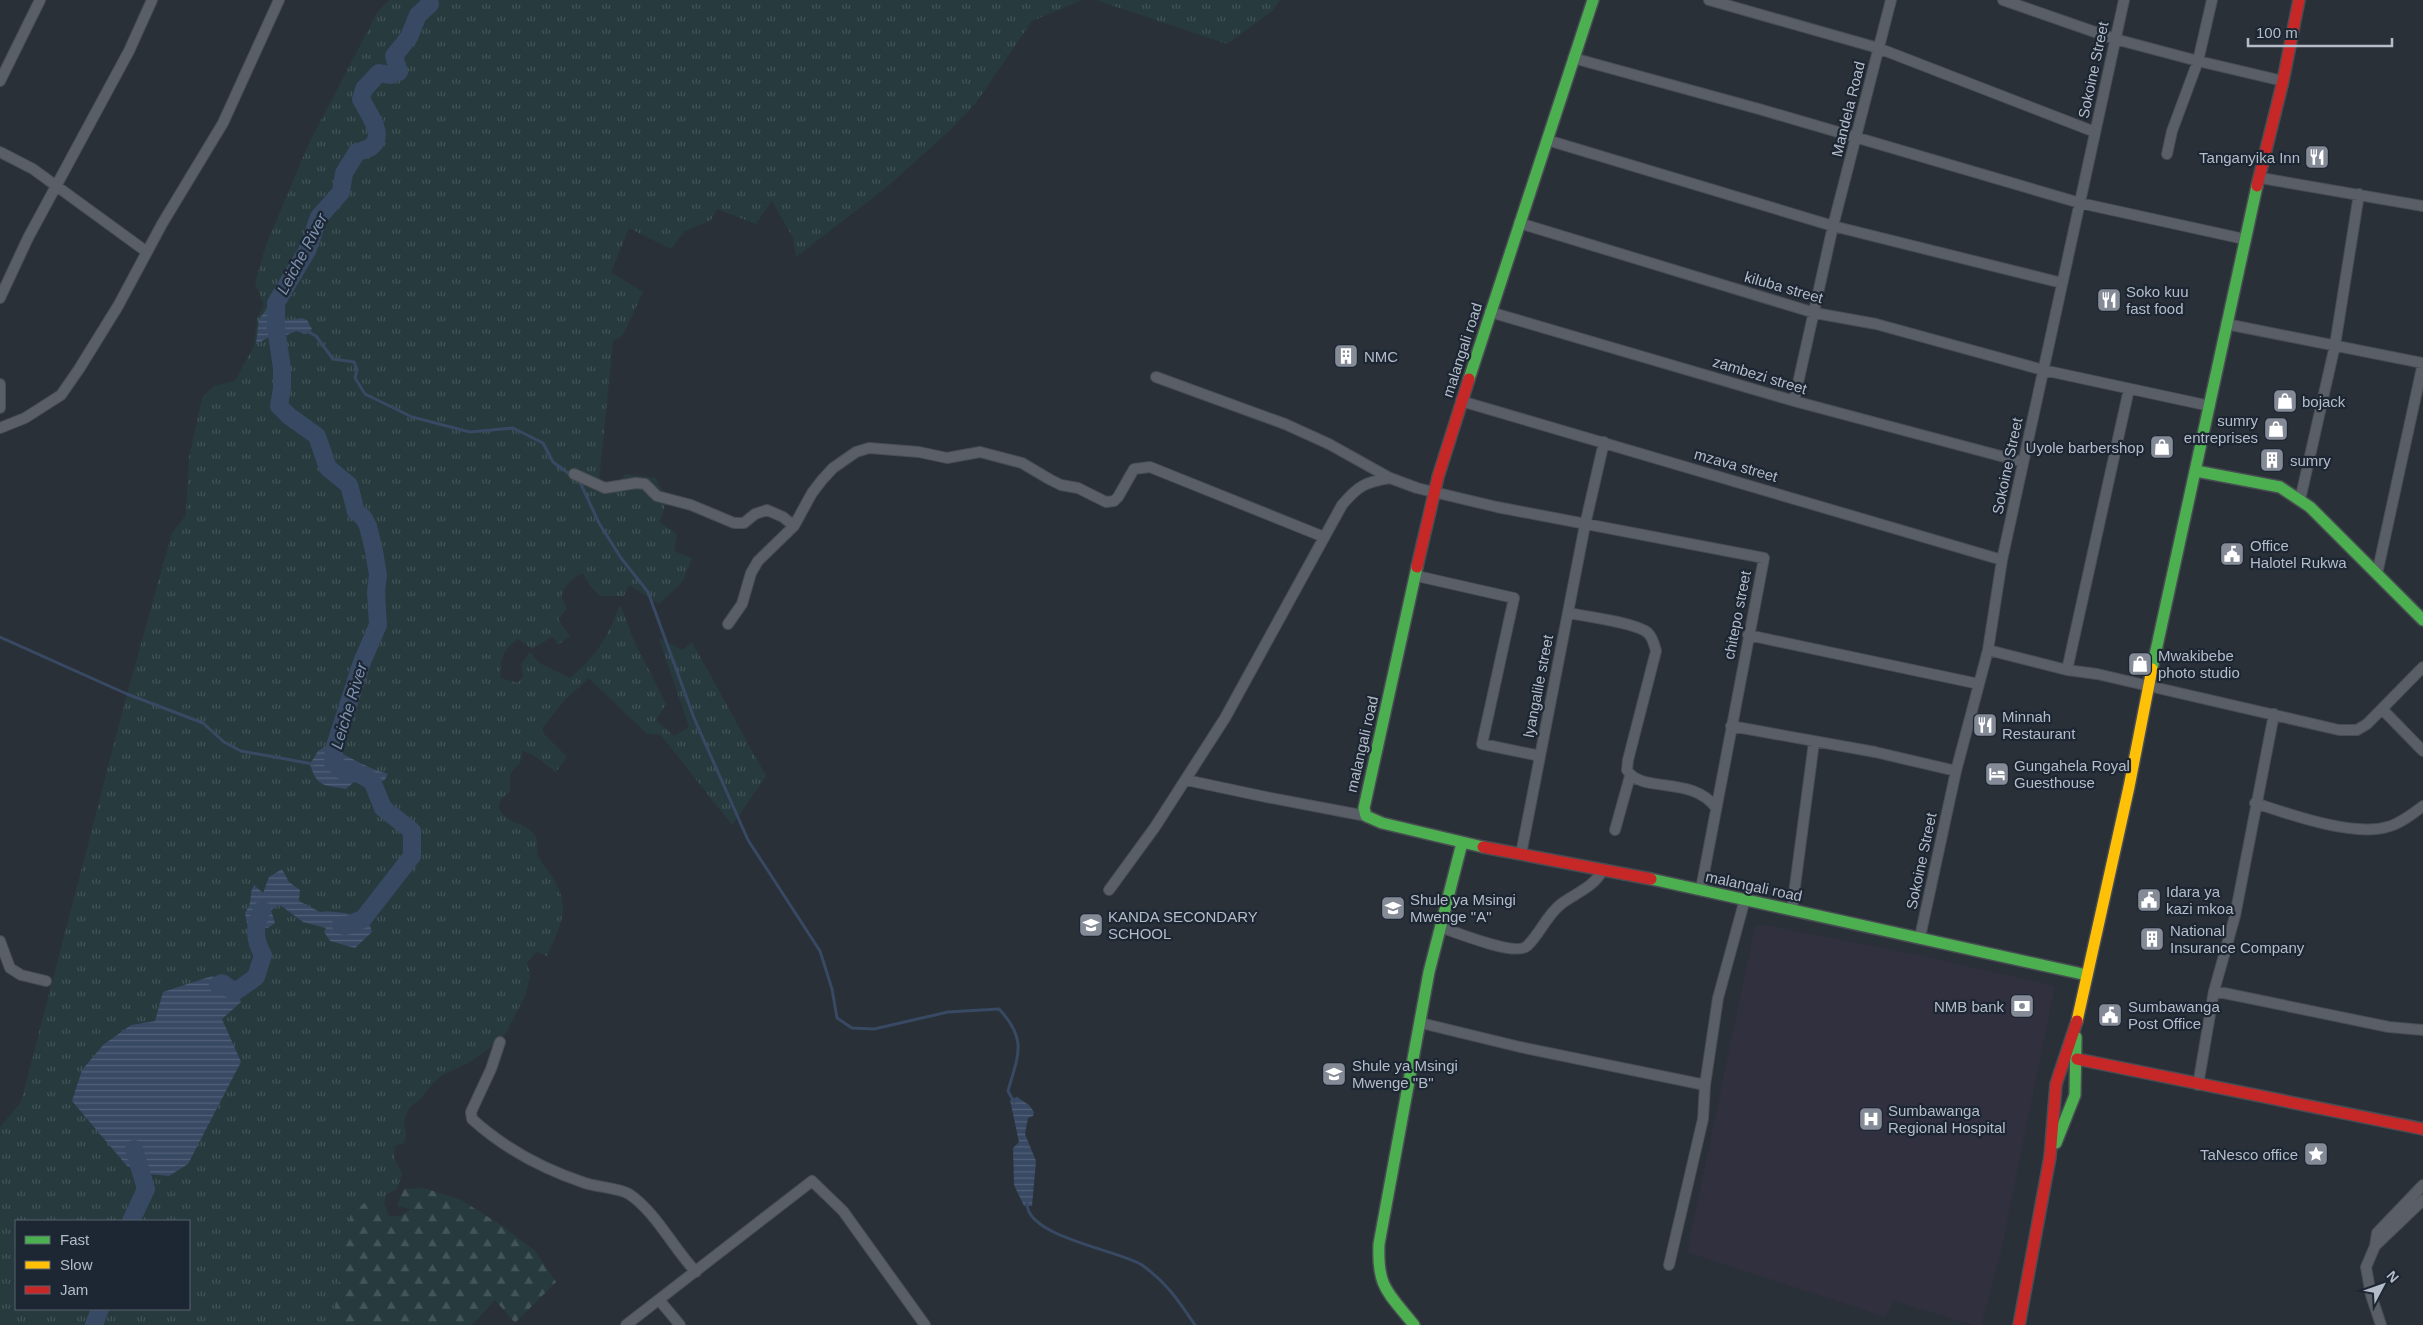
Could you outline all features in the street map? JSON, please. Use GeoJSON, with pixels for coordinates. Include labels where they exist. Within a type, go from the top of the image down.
{"type":"FeatureCollection","features":[{"type":"Feature","properties":{"kind":"main road","name":"malangali road"},"geometry":{"type":"LineString","coordinates":[[1593,0],[1461,401],[1435,493],[1366,791],[1364,808],[1366,816],[1382,823],[1462,843],[1700,889],[2086,975]]}},
{"type":"Feature","properties":{"kind":"main road"},"geometry":{"type":"LineString","coordinates":[[2019,1325],[2050,1157],[2054,1096],[2058,1078],[2076,1026],[2129,787],[2148,686],[2210,406],[2244,239],[2261,178],[2284,81],[2299,0]]}},
{"type":"Feature","properties":{"kind":"main road"},"geometry":{"type":"LineString","coordinates":[[2196,470],[2280,487],[2300,500],[2310,507],[2423,620]]}},
{"type":"Feature","properties":{"kind":"main road"},"geometry":{"type":"LineString","coordinates":[[1414,1325],[1384,1288],[1378,1270],[1379,1244],[1440,927],[1462,843]]}},
{"type":"Feature","properties":{"kind":"main road"},"geometry":{"type":"LineString","coordinates":[[2050,1157],[2073,1099],[2077,1059],[2076,1026]]}},
{"type":"Feature","properties":{"kind":"main road"},"geometry":{"type":"LineString","coordinates":[[2077,1059],[2423,1129]]}},
{"type":"Feature","properties":{"kind":"main road"},"geometry":{"type":"LineString","coordinates":[[2058,1078],[2067,1077],[2076,1080]]}},
{"type":"Feature","properties":{"kind":"main road"},"geometry":{"type":"LineString","coordinates":[[2054,1096],[2063,1100],[2073,1099]]}},
{"type":"Feature","properties":{"kind":"street"},"geometry":{"type":"LineString","coordinates":[[0,80],[40,0]]}},
{"type":"Feature","properties":{"kind":"street"},"geometry":{"type":"LineString","coordinates":[[0,298],[55,187],[129,51],[152,0]]}},
{"type":"Feature","properties":{"kind":"street"},"geometry":{"type":"LineString","coordinates":[[0,428],[25,418],[61,395],[109,322],[147,252],[223,123],[279,0]]}},
{"type":"Feature","properties":{"kind":"street"},"geometry":{"type":"LineString","coordinates":[[1709,0],[1878,48],[2095,132]]}},
{"type":"Feature","properties":{"kind":"street","name":"Mandela Road"},"geometry":{"type":"LineString","coordinates":[[1833,226],[1891,0]]}},
{"type":"Feature","properties":{"kind":"street"},"geometry":{"type":"LineString","coordinates":[[2003,0],[2115,39],[2284,81]]}},
{"type":"Feature","properties":{"kind":"street","name":"Sokoine Street"},"geometry":{"type":"LineString","coordinates":[[1920,937],[1956,771],[1988,650],[2002,560],[2124,0]]}},
{"type":"Feature","properties":{"kind":"street"},"geometry":{"type":"LineString","coordinates":[[2167,154],[2172,131],[2198,61],[2212,0]]}},
{"type":"Feature","properties":{"kind":"street"},"geometry":{"type":"LineString","coordinates":[[1573,58],[1759,109],[1856,139],[2080,203],[2244,239]]}},
{"type":"Feature","properties":{"kind":"street"},"geometry":{"type":"LineString","coordinates":[[1547,140],[1833,226],[2062,283]]}},
{"type":"Feature","properties":{"kind":"street"},"geometry":{"type":"LineString","coordinates":[[0,152],[33,169],[55,187],[115,227],[147,252]]}},
{"type":"Feature","properties":{"kind":"street"},"geometry":{"type":"LineString","coordinates":[[2261,178],[2423,206]]}},
{"type":"Feature","properties":{"kind":"street"},"geometry":{"type":"LineString","coordinates":[[2300,500],[2335,345],[2358,194]]}},
{"type":"Feature","properties":{"kind":"street","name":"kiluba street"},"geometry":{"type":"LineString","coordinates":[[1519,224],[1815,313],[1876,324],[2043,370],[2210,406]]}},
{"type":"Feature","properties":{"kind":"street"},"geometry":{"type":"LineString","coordinates":[[1794,401],[1833,226]]}},
{"type":"Feature","properties":{"kind":"street","name":"zambezi street"},"geometry":{"type":"LineString","coordinates":[[1490,312],[1794,401],[2023,462]]}},
{"type":"Feature","properties":{"kind":"street"},"geometry":{"type":"LineString","coordinates":[[2226,324],[2423,363],[2377,574]]}},
{"type":"Feature","properties":{"kind":"street","name":"chitepo street"},"geometry":{"type":"LineString","coordinates":[[1156,376],[1186,390],[1236,405],[1285,424],[1329,444],[1390,478],[1435,493],[1585,525],[1767,557],[1748,635],[1700,889]]}},
{"type":"Feature","properties":{"kind":"street"},"geometry":{"type":"LineString","coordinates":[[0,384],[0,408]]}},
{"type":"Feature","properties":{"kind":"street"},"geometry":{"type":"LineString","coordinates":[[2067,670],[2129,389]]}},
{"type":"Feature","properties":{"kind":"street","name":"mzava street"},"geometry":{"type":"LineString","coordinates":[[1461,401],[2002,560]]}},
{"type":"Feature","properties":{"kind":"street","name":"lyangalile street"},"geometry":{"type":"LineString","coordinates":[[1521,854],[1585,525],[1604,442]]}},
{"type":"Feature","properties":{"kind":"street"},"geometry":{"type":"LineString","coordinates":[[728,624],[742,604],[749,578],[758,561],[794,526],[812,492],[833,468],[856,452],[869,448],[919,452],[948,458],[973,452],[988,454],[1022,463],[1049,479],[1062,485],[1078,488],[1106,502],[1114,501],[1118,497],[1134,469],[1150,467],[1324,537]]}},
{"type":"Feature","properties":{"kind":"street"},"geometry":{"type":"LineString","coordinates":[[574,474],[605,488],[636,482],[645,484],[657,496],[686,503],[734,524],[744,523],[755,514],[767,510],[783,517],[794,526]]}},
{"type":"Feature","properties":{"kind":"street"},"geometry":{"type":"LineString","coordinates":[[1109,890],[1186,780],[1246,682],[1342,505],[1356,488],[1390,478]]}},
{"type":"Feature","properties":{"kind":"street"},"geometry":{"type":"LineString","coordinates":[[1416,576],[1514,598],[1482,744],[1540,756]]}},
{"type":"Feature","properties":{"kind":"street"},"geometry":{"type":"LineString","coordinates":[[1568,613],[1635,626],[1646,631],[1652,638],[1656,651],[1627,770],[1630,776],[1638,780],[1702,794],[1716,808]]}},
{"type":"Feature","properties":{"kind":"street"},"geometry":{"type":"LineString","coordinates":[[1748,635],[1979,684]]}},
{"type":"Feature","properties":{"kind":"street"},"geometry":{"type":"LineString","coordinates":[[1988,650],[2067,670],[2148,686],[2339,730],[2357,730],[2367,724],[2423,668]]}},
{"type":"Feature","properties":{"kind":"street"},"geometry":{"type":"LineString","coordinates":[[2382,709],[2423,751]]}},
{"type":"Feature","properties":{"kind":"street"},"geometry":{"type":"LineString","coordinates":[[2198,1085],[2214,991],[2234,916],[2274,714]]}},
{"type":"Feature","properties":{"kind":"street"},"geometry":{"type":"LineString","coordinates":[[1731,726],[1875,752],[1956,771]]}},
{"type":"Feature","properties":{"kind":"street"},"geometry":{"type":"LineString","coordinates":[[1792,909],[1814,742]]}},
{"type":"Feature","properties":{"kind":"street"},"geometry":{"type":"LineString","coordinates":[[1615,830],[1630,776]]}},
{"type":"Feature","properties":{"kind":"street"},"geometry":{"type":"LineString","coordinates":[[1186,780],[1366,816]]}},
{"type":"Feature","properties":{"kind":"street"},"geometry":{"type":"LineString","coordinates":[[2255,804],[2330,824],[2378,829],[2389,827],[2410,816],[2423,806]]}},
{"type":"Feature","properties":{"kind":"street"},"geometry":{"type":"LineString","coordinates":[[1440,927],[1509,949],[1522,949],[1528,946],[1549,915],[1570,897],[1593,882],[1602,871]]}},
{"type":"Feature","properties":{"kind":"street"},"geometry":{"type":"LineString","coordinates":[[1669,1264],[1703,1119],[1705,1085],[1718,998],[1745,899]]}},
{"type":"Feature","properties":{"kind":"street"},"geometry":{"type":"LineString","coordinates":[[0,941],[10,968],[22,974],[46,981]]}},
{"type":"Feature","properties":{"kind":"street"},"geometry":{"type":"LineString","coordinates":[[2214,991],[2389,1027],[2423,1030]]}},
{"type":"Feature","properties":{"kind":"street"},"geometry":{"type":"LineString","coordinates":[[1421,1023],[1529,1049],[1705,1085]]}},
{"type":"Feature","properties":{"kind":"street"},"geometry":{"type":"LineString","coordinates":[[500,1042],[491,1069],[471,1112],[472,1119],[503,1144],[542,1166],[587,1184],[626,1192],[649,1213],[696,1272]]}},
{"type":"Feature","properties":{"kind":"street"},"geometry":{"type":"LineString","coordinates":[[626,1325],[660,1301],[812,1181],[843,1210],[925,1325]]}},
{"type":"Feature","properties":{"kind":"street"},"geometry":{"type":"LineString","coordinates":[[2381,1325],[2371,1295],[2366,1266],[2375,1246],[2377,1234],[2423,1185]]}},
{"type":"Feature","properties":{"kind":"street"},"geometry":{"type":"LineString","coordinates":[[2375,1246],[2423,1200]]}},
{"type":"Feature","properties":{"kind":"street"},"geometry":{"type":"LineString","coordinates":[[660,1301],[680,1325]]}},
{"type":"Feature","properties":{"kind":"shaded area","name":"Sumbawanga Regional Hospital"},"geometry":{"type":"Polygon","coordinates":[[[1764,925],[1914,954],[2055,986],[2001,1252],[1981,1325],[1973,1325],[1894,1301],[1885,1317],[1687,1252],[1755,926],[1764,925]]]}},
{"type":"Feature","properties":{"kind":"green space"},"geometry":{"type":"Polygon","coordinates":[[[390,0],[1082,0],[1032,21],[975,104],[950,130],[888,186],[796,257],[793,238],[772,201],[756,224],[717,209],[711,220],[685,231],[671,249],[629,228],[611,272],[643,292],[623,335],[613,341],[599,481],[617,485],[625,474],[655,478],[665,499],[664,509],[659,522],[677,534],[674,551],[692,558],[683,581],[659,604],[629,585],[624,596],[600,596],[590,586],[583,573],[575,577],[567,585],[561,596],[567,609],[558,619],[570,636],[559,644],[552,637],[532,649],[518,639],[503,656],[501,678],[518,683],[523,676],[521,665],[530,652],[539,663],[570,678],[600,646],[606,637],[619,606],[622,608],[633,639],[666,704],[656,720],[674,736],[689,727],[659,638],[683,650],[692,642],[766,776],[732,825],[661,735],[646,733],[589,678],[564,701],[543,727],[542,732],[567,757],[556,772],[533,755],[523,751],[520,763],[510,774],[510,792],[501,800],[499,807],[506,818],[529,829],[535,836],[538,855],[559,889],[562,899],[563,908],[560,926],[547,956],[536,952],[527,963],[530,975],[526,994],[506,1033],[486,1051],[468,1063],[442,1075],[428,1088],[421,1099],[409,1108],[404,1121],[406,1136],[404,1143],[395,1146],[394,1158],[402,1174],[397,1189],[387,1194],[384,1203],[373,1198],[351,1211],[335,1306],[334,1325],[0,1325],[0,1127],[21,1102],[127,694],[172,533],[186,515],[189,458],[202,398],[214,386],[235,381],[254,346],[257,318],[264,305],[255,283],[266,245],[309,143],[378,11],[390,0]]]}},
{"type":"Feature","properties":{"kind":"green space"},"geometry":{"type":"Polygon","coordinates":[[[1096,0],[1280,0],[1272,11],[1227,44],[1096,0]]]}},
{"type":"Feature","properties":{"kind":"green space"},"geometry":{"type":"Polygon","coordinates":[[[424,1188],[461,1200],[501,1225],[534,1250],[556,1282],[515,1323],[495,1300],[472,1325],[334,1325],[335,1306],[351,1211],[373,1198],[384,1203],[389,1216],[400,1216],[411,1209],[397,1206],[404,1189],[424,1188]]]}},
{"type":"Feature","properties":{"kind":"water"},"geometry":{"type":"Polygon","coordinates":[[[280,292],[284,295],[281,309],[285,318],[288,321],[301,318],[307,320],[312,329],[305,334],[296,331],[278,339],[271,336],[256,344],[259,319],[280,292]]]}},
{"type":"Feature","properties":{"kind":"water"},"geometry":{"type":"Polygon","coordinates":[[[326,746],[388,774],[384,781],[356,780],[346,789],[327,786],[319,781],[310,764],[318,751],[326,746]]]}},
{"type":"Feature","properties":{"kind":"water"},"geometry":{"type":"Polygon","coordinates":[[[282,869],[289,882],[300,890],[299,901],[320,912],[345,913],[358,916],[369,923],[372,932],[355,948],[330,941],[324,932],[326,928],[303,922],[280,905],[271,910],[275,923],[268,928],[257,928],[250,938],[245,913],[254,885],[263,893],[269,877],[282,869]]]}},
{"type":"Feature","properties":{"kind":"water"},"geometry":{"type":"Polygon","coordinates":[[[212,976],[235,984],[241,1002],[222,1019],[241,1062],[188,1164],[169,1176],[148,1174],[127,1166],[72,1101],[82,1070],[103,1045],[131,1025],[155,1021],[163,992],[212,976]]]}},
{"type":"Feature","properties":{"kind":"water"},"geometry":{"type":"Polygon","coordinates":[[[1017,1097],[1029,1105],[1034,1112],[1033,1116],[1028,1118],[1025,1134],[1036,1161],[1032,1206],[1024,1206],[1014,1185],[1013,1148],[1019,1142],[1010,1100],[1017,1097]]]}},
{"type":"Feature","properties":{"kind":"waterway"},"geometry":{"type":"LineString","coordinates":[[341,925],[345,926],[363,919],[412,856],[412,831],[383,808],[372,781],[359,774],[345,772],[333,762],[334,749],[362,662],[378,625],[376,592],[378,575],[368,526],[363,517],[356,512],[349,485],[328,468],[317,436],[289,416],[279,406],[282,388],[282,368],[276,328],[276,303],[307,251],[319,217],[341,192],[344,173],[357,152],[368,148],[377,137],[374,122],[361,99],[364,89],[379,73],[390,75],[399,72],[394,56],[409,37],[418,15],[430,4]]}},
{"type":"Feature","properties":{"kind":"waterway"},"geometry":{"type":"LineString","coordinates":[[307,331],[316,336],[333,359],[354,362],[357,370],[355,378],[365,394],[412,417],[470,432],[513,428],[543,443],[553,462],[572,476]]}},
{"type":"Feature","properties":{"kind":"waterway"},"geometry":{"type":"LineString","coordinates":[[579,480],[599,523],[621,558],[648,592],[694,718],[748,840],[820,951],[832,989],[837,1018],[852,1028],[874,1029],[948,1012],[999,1009],[1008,1020],[1017,1039],[1017,1057],[1008,1091],[1014,1102]]}},
{"type":"Feature","properties":{"kind":"waterway"},"geometry":{"type":"LineString","coordinates":[[0,637],[127,694],[203,723],[224,742],[241,751],[313,764]]}},
{"type":"Feature","properties":{"kind":"waterway","name":"Leiche River"},"geometry":{"type":"LineString","coordinates":[[218,985],[222,983],[235,992],[256,977],[263,955],[256,933],[256,927],[262,910]]}},
{"type":"Feature","properties":{"kind":"waterway","name":"Leiche River"},"geometry":{"type":"LineString","coordinates":[[131,1220],[146,1189],[134,1149]]}},
{"type":"Feature","properties":{"kind":"waterway"},"geometry":{"type":"LineString","coordinates":[[1027,1203],[1031,1215],[1041,1225],[1057,1234],[1130,1259],[1142,1265],[1165,1285],[1195,1325]]}},
{"type":"Feature","properties":{"kind":"waterway","name":"Leiche River"},"geometry":{"type":"LineString","coordinates":[[94,1325],[100,1310]]}},
{"type":"Feature","properties":{"kind":"traffic: fast"},"geometry":{"type":"LineString","coordinates":[[1469,379],[1593,0]]}},
{"type":"Feature","properties":{"kind":"traffic: fast"},"geometry":{"type":"LineString","coordinates":[[2152,669],[2257,186]]}},
{"type":"Feature","properties":{"kind":"traffic: fast"},"geometry":{"type":"LineString","coordinates":[[2196,471],[2280,487],[2310,507],[2423,620]]}},
{"type":"Feature","properties":{"kind":"traffic: fast"},"geometry":{"type":"LineString","coordinates":[[1417,567],[1364,808],[1366,816],[1382,823],[1483,847]]}},
{"type":"Feature","properties":{"kind":"traffic: fast"},"geometry":{"type":"LineString","coordinates":[[1414,1325],[1386,1289],[1382,1280],[1379,1244],[1429,972],[1462,843]]}},
{"type":"Feature","properties":{"kind":"traffic: fast"},"geometry":{"type":"LineString","coordinates":[[1651,879],[2087,975]]}},
{"type":"Feature","properties":{"kind":"traffic: fast"},"geometry":{"type":"LineString","coordinates":[[2056,1143],[2075,1095],[2076,1037]]}},
{"type":"Feature","properties":{"kind":"traffic: slow"},"geometry":{"type":"LineString","coordinates":[[2077,1021],[2129,787],[2152,669]]}},
{"type":"Feature","properties":{"kind":"traffic: jam"},"geometry":{"type":"LineString","coordinates":[[2257,186],[2283,81],[2299,0]]}},
{"type":"Feature","properties":{"kind":"traffic: jam"},"geometry":{"type":"LineString","coordinates":[[1417,567],[1438,477],[1469,379]]}},
{"type":"Feature","properties":{"kind":"traffic: jam"},"geometry":{"type":"LineString","coordinates":[[1483,847],[1651,879]]}},
{"type":"Feature","properties":{"kind":"traffic: jam"},"geometry":{"type":"LineString","coordinates":[[2019,1325],[2050,1157],[2056,1084],[2077,1021]]}},
{"type":"Feature","properties":{"kind":"traffic: jam"},"geometry":{"type":"LineString","coordinates":[[2077,1059],[2423,1129]]}},
{"type":"Feature","properties":{"kind":"place","name":"Tanganyika Inn"},"geometry":{"type":"Point","coordinates":[2317,157]}},
{"type":"Feature","properties":{"kind":"place","name":"Soko kuu fast food"},"geometry":{"type":"Point","coordinates":[2109,300]}},
{"type":"Feature","properties":{"kind":"place","name":"NMC"},"geometry":{"type":"Point","coordinates":[1346,356]}},
{"type":"Feature","properties":{"kind":"place","name":"bojack"},"geometry":{"type":"Point","coordinates":[2285,401]}},
{"type":"Feature","properties":{"kind":"place","name":"sumry entreprises"},"geometry":{"type":"Point","coordinates":[2276,429]}},
{"type":"Feature","properties":{"kind":"place","name":"Uyole barbershop"},"geometry":{"type":"Point","coordinates":[2162,447]}},
{"type":"Feature","properties":{"kind":"place","name":"sumry"},"geometry":{"type":"Point","coordinates":[2272,460]}},
{"type":"Feature","properties":{"kind":"place","name":"Office Halotel Rukwa"},"geometry":{"type":"Point","coordinates":[2232,554]}},
{"type":"Feature","properties":{"kind":"place","name":"Mwakibebe photo studio"},"geometry":{"type":"Point","coordinates":[2140,664]}},
{"type":"Feature","properties":{"kind":"place","name":"Minnah Restaurant"},"geometry":{"type":"Point","coordinates":[1985,725]}},
{"type":"Feature","properties":{"kind":"place","name":"Gungahela Royal Guesthouse"},"geometry":{"type":"Point","coordinates":[1997,774]}},
{"type":"Feature","properties":{"kind":"place","name":"Idara ya kazi mkoa"},"geometry":{"type":"Point","coordinates":[2149,900]}},
{"type":"Feature","properties":{"kind":"place","name":"Shule ya Msingi Mwenge \"A\""},"geometry":{"type":"Point","coordinates":[1393,908]}},
{"type":"Feature","properties":{"kind":"place","name":"KANDA SECONDARY SCHOOL"},"geometry":{"type":"Point","coordinates":[1091,925]}},
{"type":"Feature","properties":{"kind":"place","name":"National Insurance Company"},"geometry":{"type":"Point","coordinates":[2152,939]}},
{"type":"Feature","properties":{"kind":"place","name":"NMB bank"},"geometry":{"type":"Point","coordinates":[2022,1006]}},
{"type":"Feature","properties":{"kind":"place","name":"Sumbawanga Post Office"},"geometry":{"type":"Point","coordinates":[2110,1015]}},
{"type":"Feature","properties":{"kind":"place","name":"Shule ya Msingi Mwenge \"B\""},"geometry":{"type":"Point","coordinates":[1334,1074]}},
{"type":"Feature","properties":{"kind":"place","name":"Sumbawanga Regional Hospital"},"geometry":{"type":"Point","coordinates":[1871,1119]}},
{"type":"Feature","properties":{"kind":"place","name":"TaNesco office"},"geometry":{"type":"Point","coordinates":[2316,1154]}}]}
